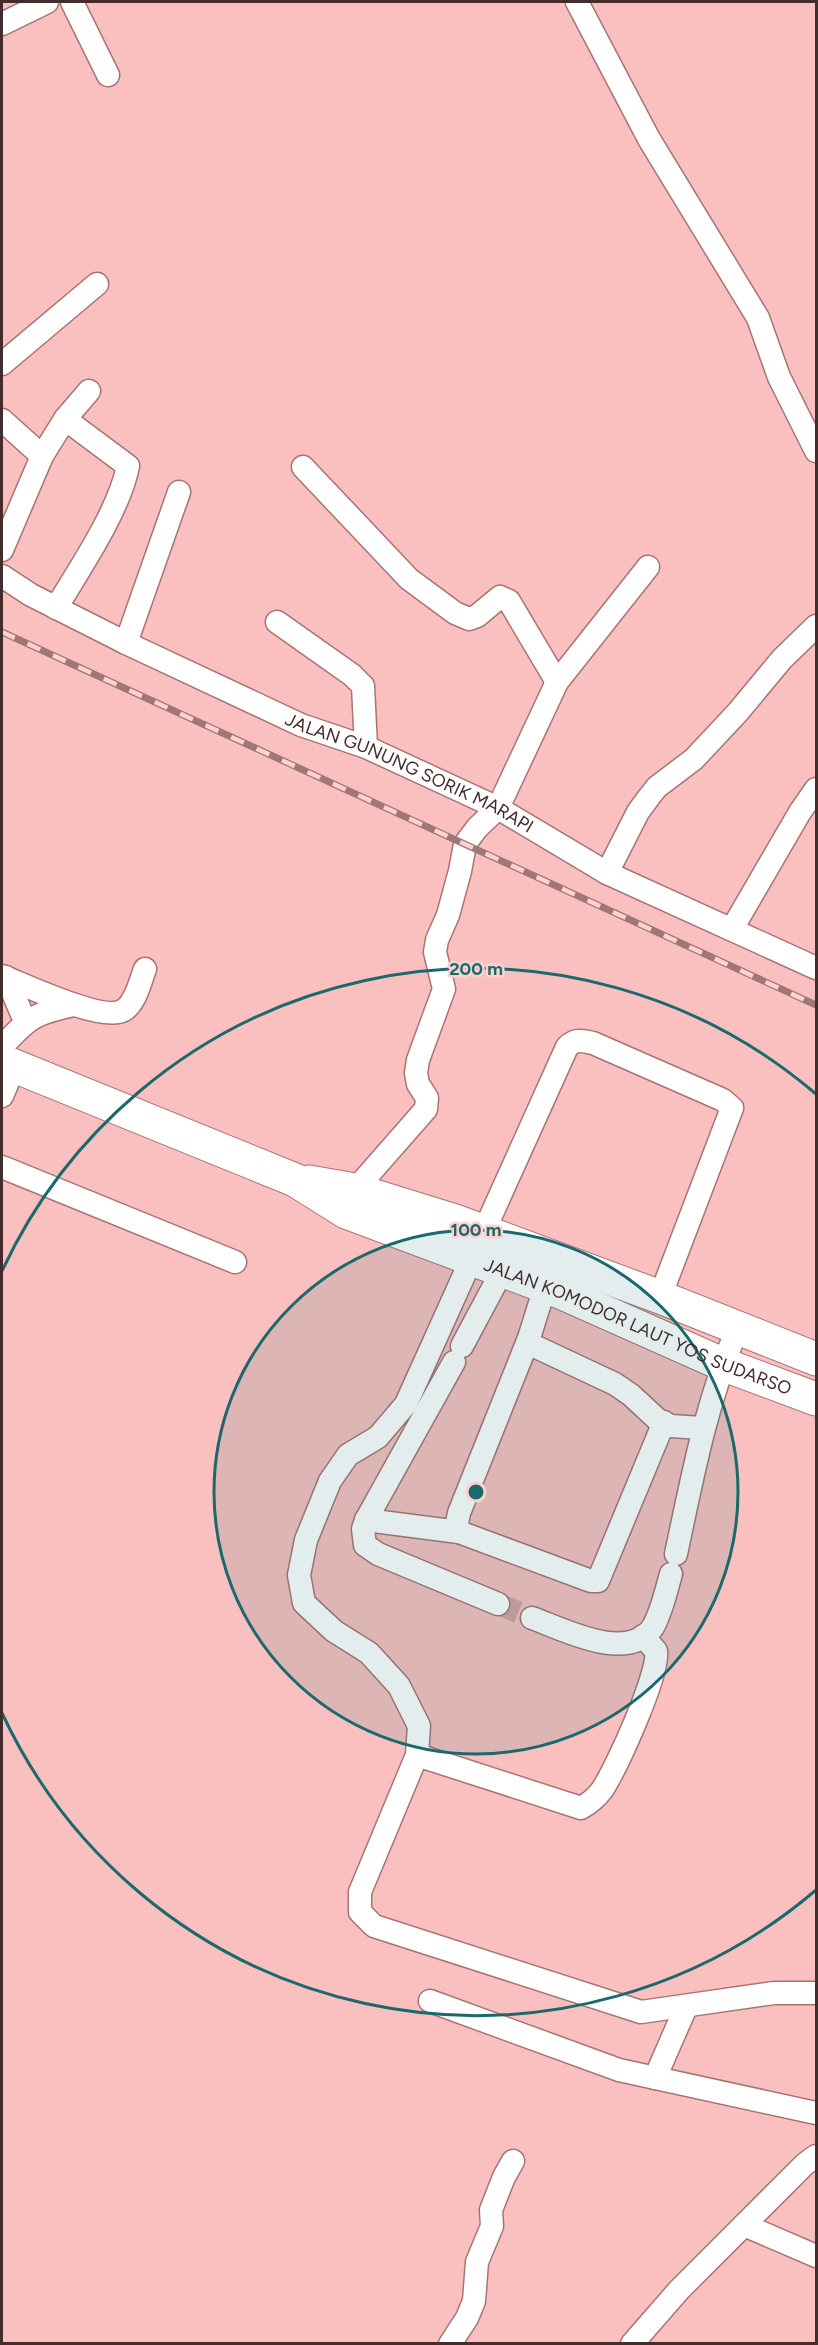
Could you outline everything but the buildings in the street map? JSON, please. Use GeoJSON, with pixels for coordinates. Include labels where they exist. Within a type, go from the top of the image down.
{"type":"FeatureCollection","features":[{"type":"Feature","properties":{"kind":"highway","name":"JALAN KOMODOR LAUT YOS SUDARSO"},"geometry":{"type":"LineString","coordinates":[[6,1057],[295,1180],[350,1201],[509,1257],[660,1297],[816,1359]]}},
{"type":"Feature","properties":{"kind":"highway","name":"JALAN KOMODOR LAUT YOS SUDARSO"},"geometry":{"type":"LineString","coordinates":[[509,1257],[545,1287],[722,1364],[816,1399]]}},
{"type":"Feature","properties":{"kind":"street"},"geometry":{"type":"LineString","coordinates":[[2,24],[47,2]]}},
{"type":"Feature","properties":{"kind":"street"},"geometry":{"type":"LineString","coordinates":[[72,2],[108,75]]}},
{"type":"Feature","properties":{"kind":"street"},"geometry":{"type":"LineString","coordinates":[[577,2],[650,140],[758,318],[779,376],[816,451]]}},
{"type":"Feature","properties":{"kind":"street"},"geometry":{"type":"LineString","coordinates":[[2,364],[97,284]]}},
{"type":"Feature","properties":{"kind":"street"},"geometry":{"type":"LineString","coordinates":[[2,550],[42,456],[65,419],[89,391]]}},
{"type":"Feature","properties":{"kind":"street"},"geometry":{"type":"LineString","coordinates":[[56,608],[95,543],[116,500],[128,466],[65,419]]}},
{"type":"Feature","properties":{"kind":"street"},"geometry":{"type":"LineString","coordinates":[[2,420],[42,456]]}},
{"type":"Feature","properties":{"kind":"street"},"geometry":{"type":"LineString","coordinates":[[303,467],[409,579],[455,613],[469,619],[477,616],[500,597],[509,601],[557,682]]}},
{"type":"Feature","properties":{"kind":"street"},"geometry":{"type":"LineString","coordinates":[[126,643],[178,492]]}},
{"type":"Feature","properties":{"kind":"street"},"geometry":{"type":"LineString","coordinates":[[350,1201],[426,1109],[428,1098],[418,1084],[416,1073],[418,1060],[444,989],[436,960],[437,940],[448,915],[465,844],[477,828],[498,808],[557,682],[648,567]]}},
{"type":"Feature","properties":{"kind":"street","name":"JALAN GUNUNG SORIK MARAPI"},"geometry":{"type":"LineString","coordinates":[[2,576],[56,608],[126,643],[301,725],[366,747],[498,808],[607,873],[816,968]]}},
{"type":"Feature","properties":{"kind":"street"},"geometry":{"type":"LineString","coordinates":[[277,622],[352,675],[363,686],[366,747]]}},
{"type":"Feature","properties":{"kind":"street"},"geometry":{"type":"LineString","coordinates":[[607,873],[638,812],[657,787],[694,759],[738,712],[782,659],[816,626]]}},
{"type":"Feature","properties":{"kind":"street"},"geometry":{"type":"LineString","coordinates":[[732,929],[800,812],[816,789]]}},
{"type":"Feature","properties":{"kind":"street"},"geometry":{"type":"LineString","coordinates":[[4,977],[74,1005],[114,1015],[126,1009],[135,995],[145,969]]}},
{"type":"Feature","properties":{"kind":"street"},"geometry":{"type":"LineString","coordinates":[[4,977],[26,1021]]}},
{"type":"Feature","properties":{"kind":"street"},"geometry":{"type":"LineString","coordinates":[[2,1096],[6,1057],[26,1021],[49,1010],[74,1005]]}},
{"type":"Feature","properties":{"kind":"street"},"geometry":{"type":"LineString","coordinates":[[660,1297],[732,1108],[723,1100],[593,1043],[573,1041],[567,1047],[406,1404],[378,1437],[348,1455],[330,1481],[306,1540],[298,1575],[304,1603],[334,1631],[369,1653],[399,1686],[419,1726],[417,1755],[360,1892],[360,1912],[364,1919],[374,1926],[641,2012],[774,1993],[816,1993]]}},
{"type":"Feature","properties":{"kind":"street"},"geometry":{"type":"LineString","coordinates":[[2,1167],[235,1262]]}},
{"type":"Feature","properties":{"kind":"street"},"geometry":{"type":"LineString","coordinates":[[498,1604],[370,1550],[365,1545],[364,1537],[366,1520],[509,1257]]}},
{"type":"Feature","properties":{"kind":"street"},"geometry":{"type":"LineString","coordinates":[[459,1532],[459,1513],[529,1338],[545,1287]]}},
{"type":"Feature","properties":{"kind":"street"},"geometry":{"type":"LineString","coordinates":[[532,1618],[599,1643],[618,1644],[643,1636],[653,1626],[659,1614],[674,1564],[702,1428],[722,1364],[738,1328]]}},
{"type":"Feature","properties":{"kind":"street"},"geometry":{"type":"LineString","coordinates":[[529,1338],[532,1345],[615,1384],[632,1395],[658,1420],[671,1426],[702,1428]]}},
{"type":"Feature","properties":{"kind":"street"},"geometry":{"type":"LineString","coordinates":[[366,1520],[459,1532],[591,1581],[598,1581],[664,1422]]}},
{"type":"Feature","properties":{"kind":"street"},"geometry":{"type":"LineString","coordinates":[[417,1755],[581,1808],[591,1802],[612,1774],[636,1720],[656,1665],[656,1651],[643,1636]]}},
{"type":"Feature","properties":{"kind":"street"},"geometry":{"type":"LineString","coordinates":[[430,2001],[619,2070],[816,2113]]}},
{"type":"Feature","properties":{"kind":"street"},"geometry":{"type":"LineString","coordinates":[[655,2078],[687,2007]]}},
{"type":"Feature","properties":{"kind":"street"},"geometry":{"type":"LineString","coordinates":[[632,2343],[679,2290],[804,2164],[816,2156]]}},
{"type":"Feature","properties":{"kind":"street"},"geometry":{"type":"LineString","coordinates":[[450,2343],[467,2318],[474,2301],[477,2262],[492,2226],[491,2211],[513,2161]]}},
{"type":"Feature","properties":{"kind":"street"},"geometry":{"type":"LineString","coordinates":[[744,2225],[816,2256]]}},
{"type":"Feature","properties":{"kind":"tunnel"},"geometry":{"type":"LineString","coordinates":[[498,1604],[532,1618]]}},
{"type":"Feature","properties":{"kind":"railway"},"geometry":{"type":"LineString","coordinates":[[2,632],[816,1005]]}}]}
